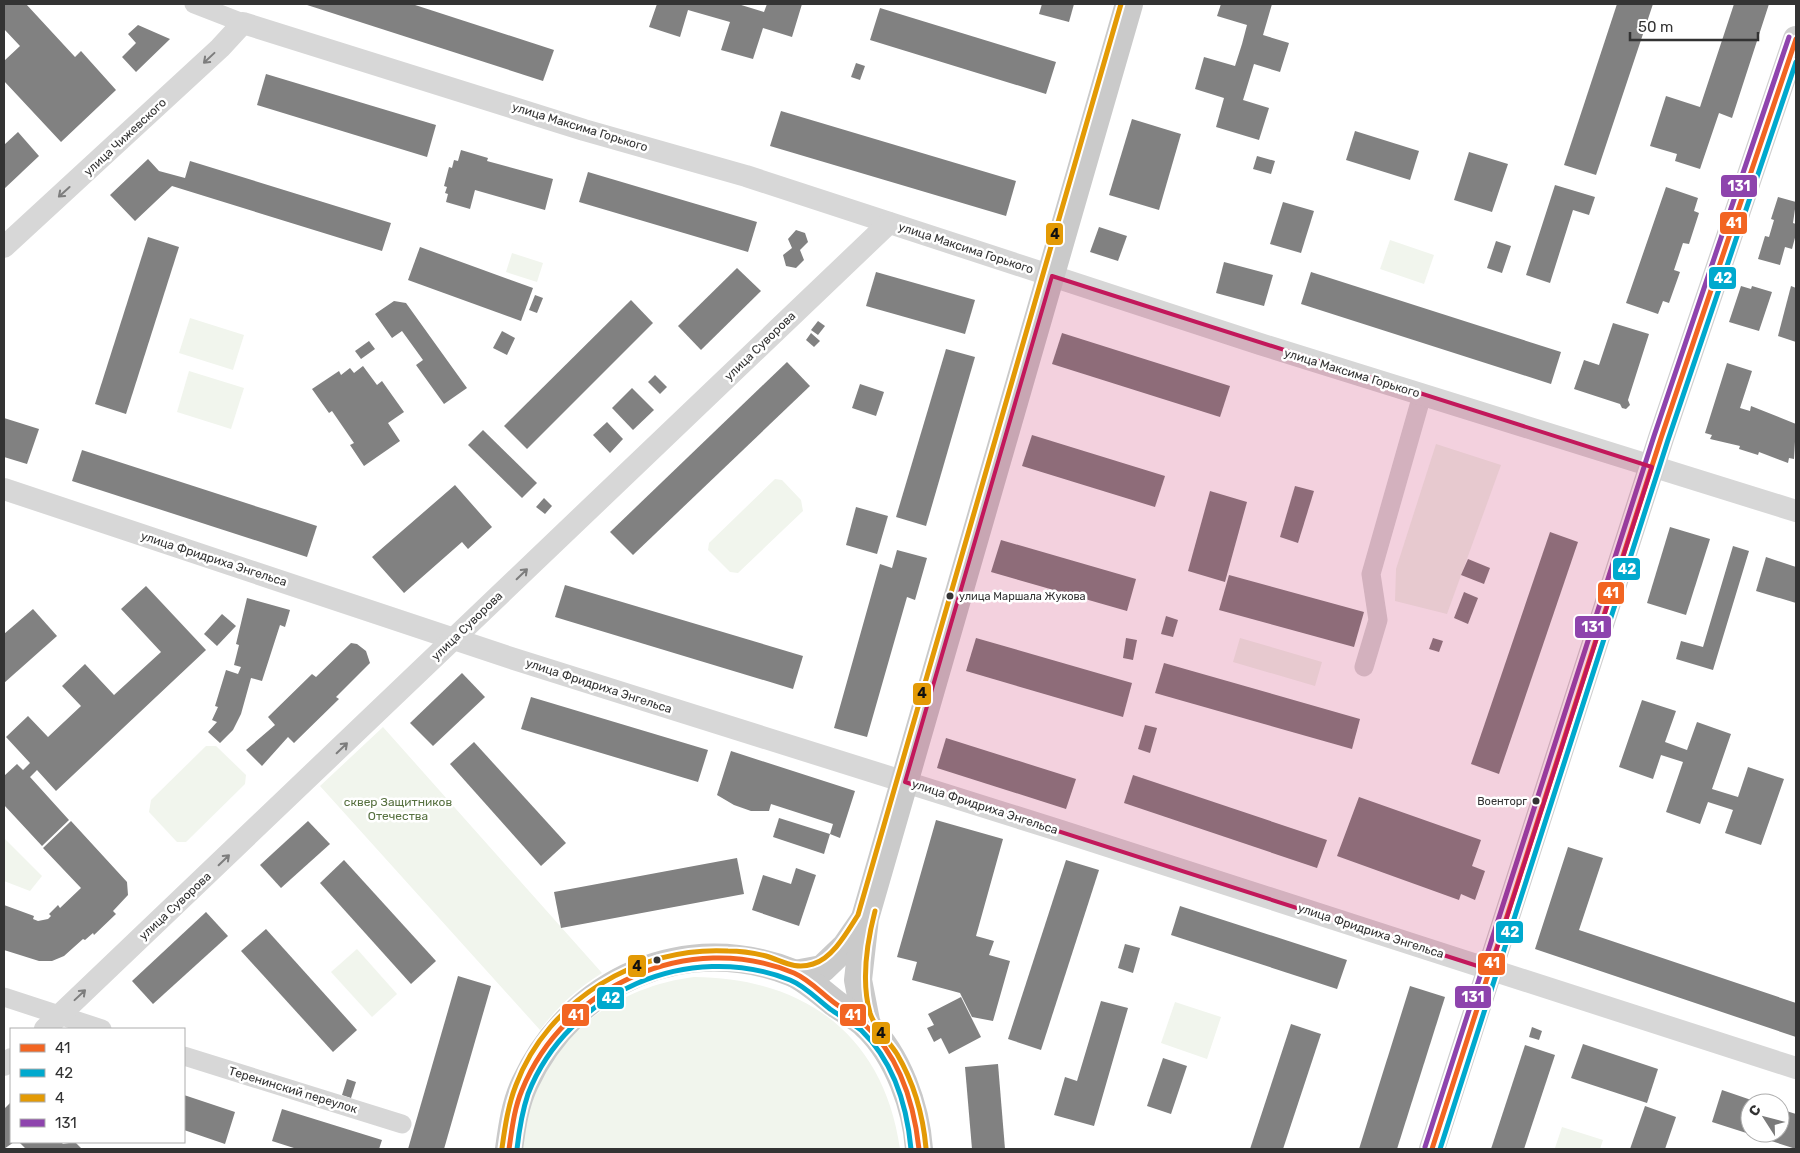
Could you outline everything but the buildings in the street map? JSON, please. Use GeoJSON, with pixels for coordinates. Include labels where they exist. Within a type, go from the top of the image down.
{"type":"FeatureCollection","features":[{"type":"Feature","properties":{"kind":"main road"},"geometry":{"type":"LineString","coordinates":[[867,1026],[858,980],[865,918],[1024,365],[1052,276],[1129,4]]}},
{"type":"Feature","properties":{"kind":"main road"},"geometry":{"type":"LineString","coordinates":[[1432,1149],[1652,466],[1796,39]]}},
{"type":"Feature","properties":{"kind":"main road"},"geometry":{"type":"LineString","coordinates":[[795,974],[822,969],[846,946],[865,918]]}},
{"type":"Feature","properties":{"kind":"main road"},"geometry":{"type":"LineString","coordinates":[[509,1149],[513,1117],[524,1085],[540,1055],[560,1027],[607,988],[632,975],[658,965],[692,959],[728,958],[762,963],[795,974],[867,1026],[884,1048],[901,1078],[913,1112],[919,1149]]}},
{"type":"Feature","properties":{"kind":"street","name":"улица Максима Горького"},"geometry":{"type":"LineString","coordinates":[[194,4],[243,23],[584,130],[746,176],[1422,395],[1796,511]]}},
{"type":"Feature","properties":{"kind":"street","name":"улица Чижевского"},"geometry":{"type":"LineString","coordinates":[[4,248],[220,48],[243,23]]}},
{"type":"Feature","properties":{"kind":"street","name":"улица Суворова"},"geometry":{"type":"LineString","coordinates":[[52,1023],[889,223]]}},
{"type":"Feature","properties":{"kind":"street"},"geometry":{"type":"LineString","coordinates":[[1364,667],[1378,620],[1371,574],[1422,395]]}},
{"type":"Feature","properties":{"kind":"street","name":"улица Фридриха Энгельса"},"geometry":{"type":"LineString","coordinates":[[4,489],[455,639],[1796,1068]]}},
{"type":"Feature","properties":{"kind":"street"},"geometry":{"type":"LineString","coordinates":[[4,997],[52,1023],[94,1028]]}},
{"type":"Feature","properties":{"kind":"street","name":"Теренинский переулок"},"geometry":{"type":"LineString","coordinates":[[185,1056],[402,1124]]}},
{"type":"Feature","properties":{"kind":"highlighted area"},"geometry":{"type":"Polygon","coordinates":[[[1052,276],[1652,467],[1490,970],[905,782],[1052,276]]]}},
{"type":"Feature","properties":{"kind":"green space"},"geometry":{"type":"Polygon","coordinates":[[[1390,240],[1434,255],[1424,284],[1380,269],[1390,240]]]}},
{"type":"Feature","properties":{"kind":"green space"},"geometry":{"type":"Polygon","coordinates":[[[512,253],[543,263],[537,282],[506,272],[512,253]]]}},
{"type":"Feature","properties":{"kind":"green space"},"geometry":{"type":"Polygon","coordinates":[[[190,318],[244,335],[233,370],[179,353],[190,318]]]}},
{"type":"Feature","properties":{"kind":"green space"},"geometry":{"type":"Polygon","coordinates":[[[189,371],[244,388],[231,429],[177,412],[189,371]]]}},
{"type":"Feature","properties":{"kind":"green space"},"geometry":{"type":"Polygon","coordinates":[[[1436,444],[1501,465],[1447,614],[1395,601],[1396,569],[1436,444]]]}},
{"type":"Feature","properties":{"kind":"green space"},"geometry":{"type":"Polygon","coordinates":[[[775,479],[782,480],[801,500],[803,511],[738,573],[730,572],[708,550],[709,543],[775,479]]]}},
{"type":"Feature","properties":{"kind":"green space"},"geometry":{"type":"Polygon","coordinates":[[[1240,638],[1322,662],[1315,686],[1233,662],[1240,638]]]}},
{"type":"Feature","properties":{"kind":"green space","name":"сквер Защитников Отечества"},"geometry":{"type":"Polygon","coordinates":[[[383,727],[602,973],[568,998],[540,1030],[320,786],[383,727]]]}},
{"type":"Feature","properties":{"kind":"green space"},"geometry":{"type":"Polygon","coordinates":[[[206,746],[216,746],[246,775],[245,784],[186,842],[177,842],[149,812],[151,800],[206,746]]]}},
{"type":"Feature","properties":{"kind":"green space"},"geometry":{"type":"Polygon","coordinates":[[[4,838],[42,876],[30,891],[4,881],[4,838]]]}},
{"type":"Feature","properties":{"kind":"green space"},"geometry":{"type":"Polygon","coordinates":[[[357,949],[397,994],[372,1017],[331,972],[357,949]]]}},
{"type":"Feature","properties":{"kind":"green space"},"geometry":{"type":"Polygon","coordinates":[[[694,977],[734,980],[771,988],[804,1002],[833,1021],[857,1045],[877,1075],[891,1109],[900,1149],[521,1149],[528,1109],[541,1078],[555,1055],[573,1035],[593,1017],[616,1002],[667,982],[694,977]]]}},
{"type":"Feature","properties":{"kind":"green space"},"geometry":{"type":"Polygon","coordinates":[[[1175,1002],[1221,1017],[1207,1059],[1161,1043],[1175,1002]]]}},
{"type":"Feature","properties":{"kind":"green space"},"geometry":{"type":"Polygon","coordinates":[[[1562,1127],[1603,1140],[1600,1149],[1555,1148],[1562,1127]]]}},
{"type":"Feature","properties":{"kind":"transit line","name":"4"},"geometry":{"type":"LineString","coordinates":[[502,1148],[513,1093],[531,1055],[550,1028],[573,1004],[600,984],[630,969],[661,958],[694,952],[728,951],[752,953],[789,964],[806,966],[820,961],[827,956],[858,915],[1121,4]]}},
{"type":"Feature","properties":{"kind":"transit line","name":"131"},"geometry":{"type":"LineString","coordinates":[[1425,1147],[1654,436],[1789,37]]}},
{"type":"Feature","properties":{"kind":"transit line","name":"41"},"geometry":{"type":"LineString","coordinates":[[1432,1149],[1661,438],[1796,39]]}},
{"type":"Feature","properties":{"kind":"transit line","name":"42"},"geometry":{"type":"LineString","coordinates":[[1440,1149],[1668,440],[1796,62]]}},
{"type":"Feature","properties":{"kind":"transit line","name":"4"},"geometry":{"type":"LineString","coordinates":[[875,911],[866,962],[867,1001],[875,1024],[897,1054],[913,1088],[923,1123],[926,1148]]}},
{"type":"Feature","properties":{"kind":"transit line","name":"41"},"geometry":{"type":"LineString","coordinates":[[509,1149],[515,1112],[522,1090],[541,1053],[567,1022],[599,996],[634,976],[673,963],[713,958],[754,961],[794,973],[805,979],[861,1021],[887,1050],[903,1081],[909,1098],[919,1149]]}},
{"type":"Feature","properties":{"kind":"transit line","name":"42"},"geometry":{"type":"LineString","coordinates":[[517,1149],[528,1094],[547,1058],[572,1028],[602,1003],[636,984],[673,972],[712,967],[751,969],[790,980],[806,989],[830,1009],[861,1030],[872,1042],[890,1070],[902,1101],[911,1149]]}},
{"type":"Feature","properties":{"kind":"place","name":"улица Маршала Жукова"},"geometry":{"type":"Point","coordinates":[950,596]}},
{"type":"Feature","properties":{"kind":"place","name":"Военторг"},"geometry":{"type":"Point","coordinates":[1536,801]}}]}
